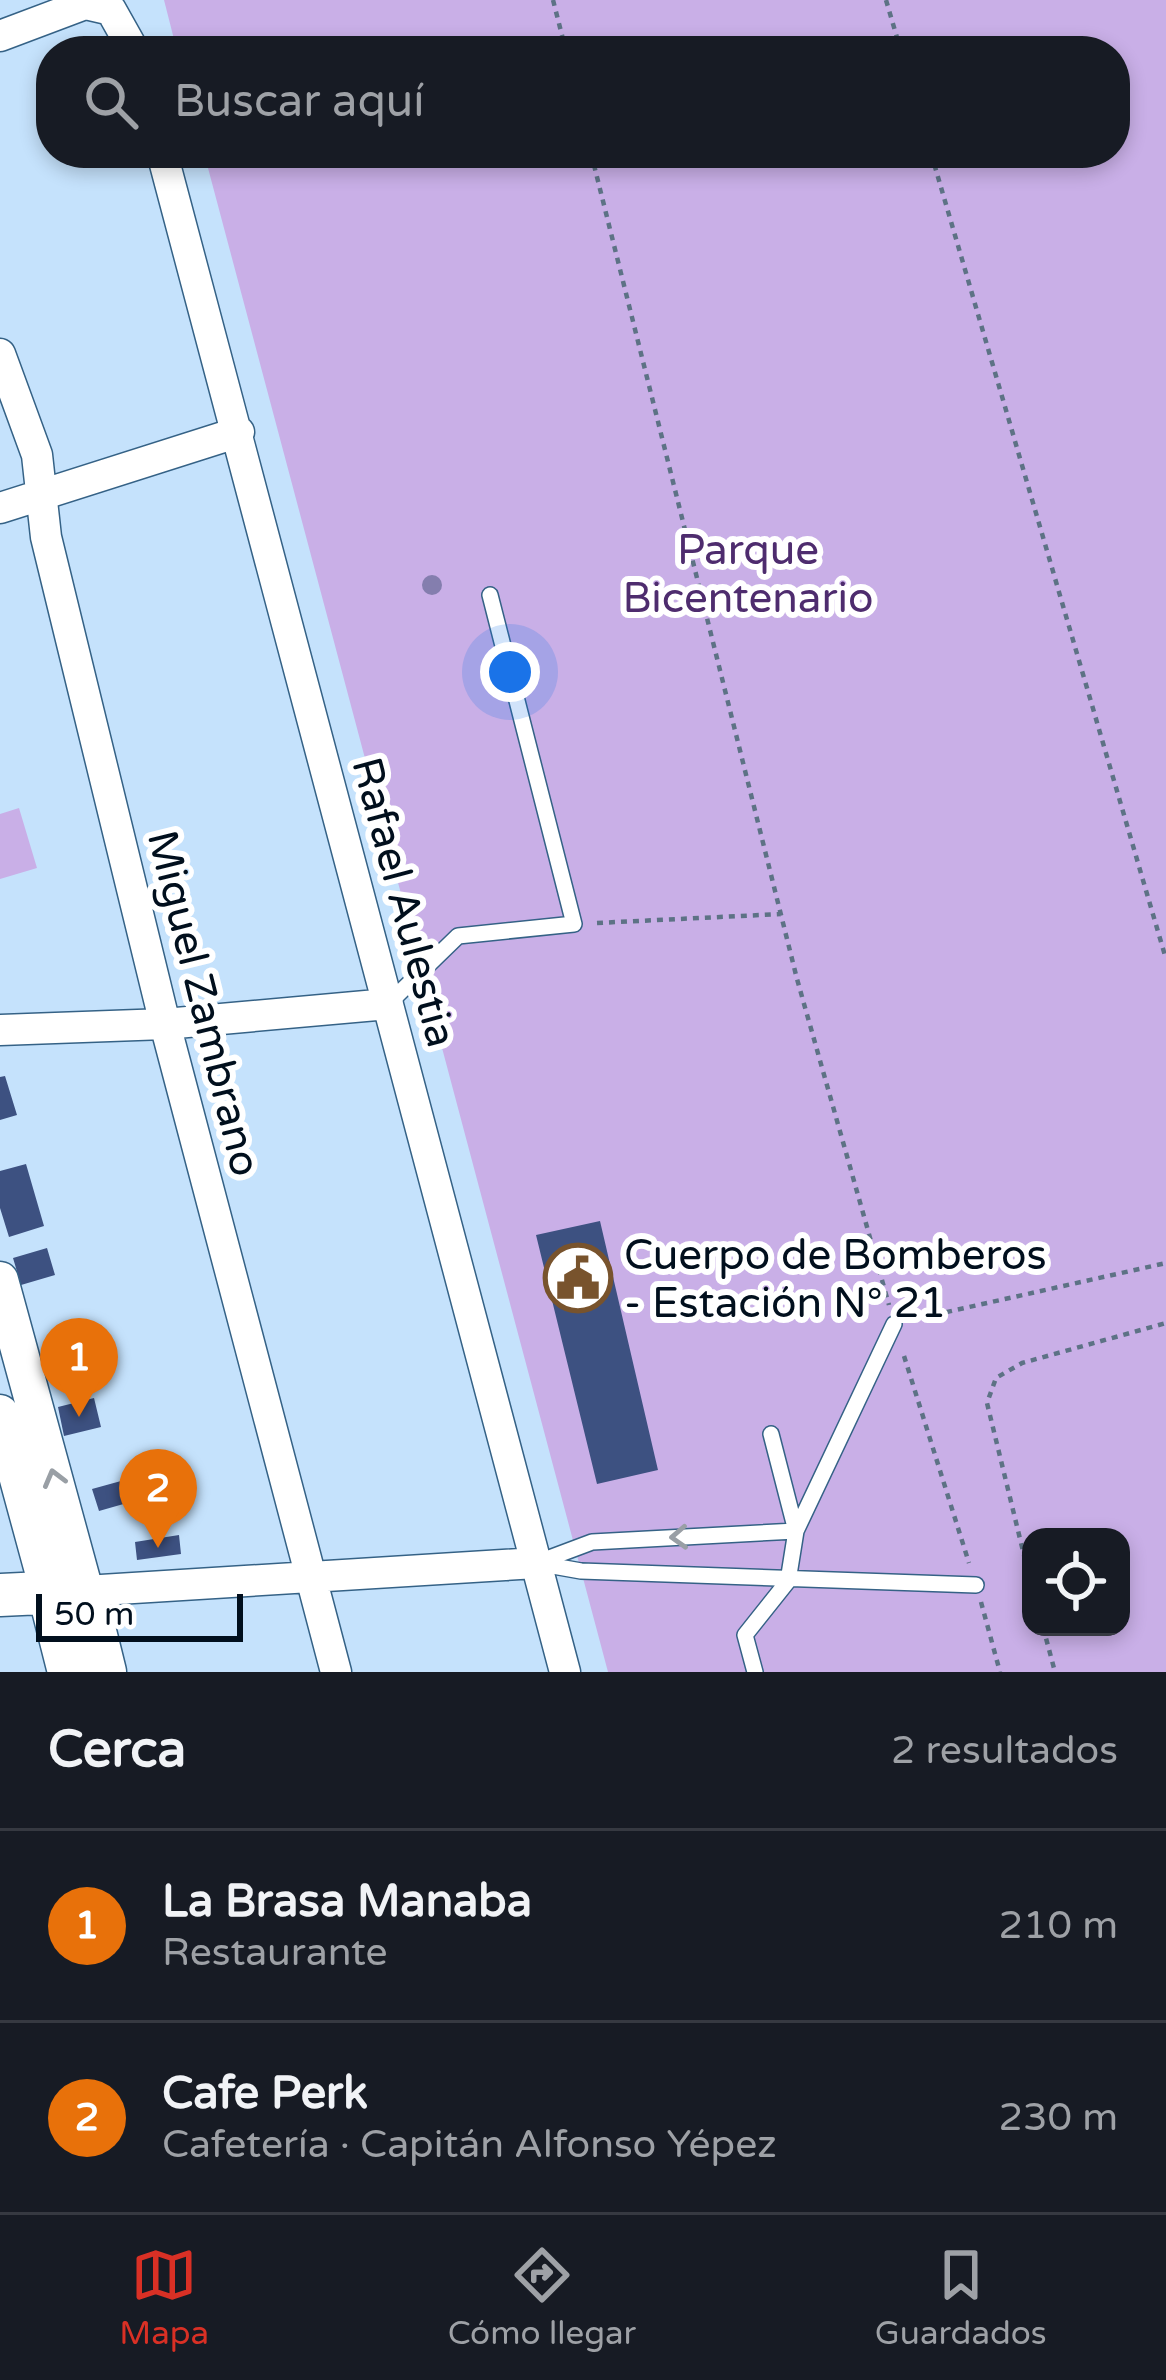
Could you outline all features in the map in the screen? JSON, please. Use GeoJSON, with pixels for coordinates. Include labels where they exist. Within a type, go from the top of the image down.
{"type":"FeatureCollection","features":[{"type":"Feature","properties":{"kind":"main road"},"geometry":{"type":"LineString","coordinates":[[0,1595],[67,1592]]}},
{"type":"Feature","properties":{"kind":"main road"},"geometry":{"type":"LineString","coordinates":[[67,1592],[70,1672]]}},
{"type":"Feature","properties":{"kind":"main road"},"geometry":{"type":"LineString","coordinates":[[67,1592],[105,1672]]}},
{"type":"Feature","properties":{"kind":"street"},"geometry":{"type":"LineString","coordinates":[[0,36],[85,4],[111,10],[126,36]]}},
{"type":"Feature","properties":{"kind":"street","name":"Rafael Aulestia"},"geometry":{"type":"LineString","coordinates":[[166,168],[565,1672]]}},
{"type":"Feature","properties":{"kind":"street","name":"Miguel Zambrano"},"geometry":{"type":"LineString","coordinates":[[0,354],[37,455],[46,537],[165,1024],[336,1672]]}},
{"type":"Feature","properties":{"kind":"street"},"geometry":{"type":"LineString","coordinates":[[0,508],[239,433]]}},
{"type":"Feature","properties":{"kind":"street"},"geometry":{"type":"LineString","coordinates":[[0,1030],[165,1024],[388,1004]]}},
{"type":"Feature","properties":{"kind":"street"},"geometry":{"type":"LineString","coordinates":[[0,1280],[67,1592]]}},
{"type":"Feature","properties":{"kind":"street"},"geometry":{"type":"LineString","coordinates":[[0,1413],[67,1592]]}},
{"type":"Feature","properties":{"kind":"street"},"geometry":{"type":"LineString","coordinates":[[67,1592],[536,1563]]}},
{"type":"Feature","properties":{"kind":"lane"},"geometry":{"type":"LineString","coordinates":[[388,1004],[458,936],[574,924],[490,595]]}},
{"type":"Feature","properties":{"kind":"lane"},"geometry":{"type":"LineString","coordinates":[[755,1672],[745,1635],[788,1582],[796,1531],[894,1324]]}},
{"type":"Feature","properties":{"kind":"lane"},"geometry":{"type":"LineString","coordinates":[[771,1434],[796,1531]]}},
{"type":"Feature","properties":{"kind":"lane"},"geometry":{"type":"LineString","coordinates":[[536,1563],[592,1542],[796,1531]]}},
{"type":"Feature","properties":{"kind":"lane"},"geometry":{"type":"LineString","coordinates":[[536,1563],[581,1571],[788,1582],[976,1586]]}},
{"type":"Feature","properties":{"kind":"path"},"geometry":{"type":"LineString","coordinates":[[553,0],[562,36]]}},
{"type":"Feature","properties":{"kind":"path"},"geometry":{"type":"LineString","coordinates":[[886,0],[897,36]]}},
{"type":"Feature","properties":{"kind":"path"},"geometry":{"type":"LineString","coordinates":[[595,168],[781,914],[894,1324],[1000,1672]]}},
{"type":"Feature","properties":{"kind":"path"},"geometry":{"type":"LineString","coordinates":[[935,168],[1166,959]]}},
{"type":"Feature","properties":{"kind":"path"},"geometry":{"type":"LineString","coordinates":[[574,924],[781,914]]}},
{"type":"Feature","properties":{"kind":"path"},"geometry":{"type":"LineString","coordinates":[[894,1324],[1166,1263]]}},
{"type":"Feature","properties":{"kind":"path"},"geometry":{"type":"LineString","coordinates":[[1022,1547],[987,1403],[996,1378],[1022,1363],[1166,1323]]}},
{"type":"Feature","properties":{"kind":"path"},"geometry":{"type":"LineString","coordinates":[[1045,1636],[1055,1672]]}},
{"type":"Feature","properties":{"kind":"green space","name":"Parque Bicentenario"},"geometry":{"type":"Polygon","coordinates":[[[164,0],[1166,0],[1166,1672],[608,1672],[208,168],[1130,168],[1130,36],[173,36],[164,0]]]}},
{"type":"Feature","properties":{"kind":"green space"},"geometry":{"type":"Polygon","coordinates":[[[19,808],[37,868],[0,879],[0,814],[19,808]]]}},
{"type":"Feature","properties":{"kind":"building"},"geometry":{"type":"Polygon","coordinates":[[[5,1076],[17,1115],[0,1120],[0,1077],[5,1076]]]}},
{"type":"Feature","properties":{"kind":"building"},"geometry":{"type":"Polygon","coordinates":[[[26,1164],[44,1226],[9,1237],[0,1208],[0,1171],[26,1164]]]}},
{"type":"Feature","properties":{"kind":"building"},"geometry":{"type":"Polygon","coordinates":[[[600,1221],[658,1470],[597,1484],[536,1235],[600,1221]]]}},
{"type":"Feature","properties":{"kind":"building"},"geometry":{"type":"Polygon","coordinates":[[[47,1248],[55,1275],[21,1285],[13,1258],[47,1248]]]}},
{"type":"Feature","properties":{"kind":"building"},"geometry":{"type":"Polygon","coordinates":[[[94,1398],[101,1427],[64,1436],[58,1407],[94,1398]]]}},
{"type":"Feature","properties":{"kind":"building"},"geometry":{"type":"Polygon","coordinates":[[[121,1481],[127,1503],[99,1511],[92,1489],[121,1481]]]}},
{"type":"Feature","properties":{"kind":"building"},"geometry":{"type":"Polygon","coordinates":[[[179,1535],[181,1554],[137,1560],[135,1542],[179,1535]]]}},
{"type":"Feature","properties":{"kind":"place","name":"Cuerpo de Bomberos - Estación N° 21"},"geometry":{"type":"Point","coordinates":[578,1278]}},
{"type":"Feature","properties":{"kind":"place","name":"La Brasa Manaba"},"geometry":{"type":"Point","coordinates":[79,1417]}},
{"type":"Feature","properties":{"kind":"place","name":"Cafe Perk"},"geometry":{"type":"Point","coordinates":[158,1548]}}]}
